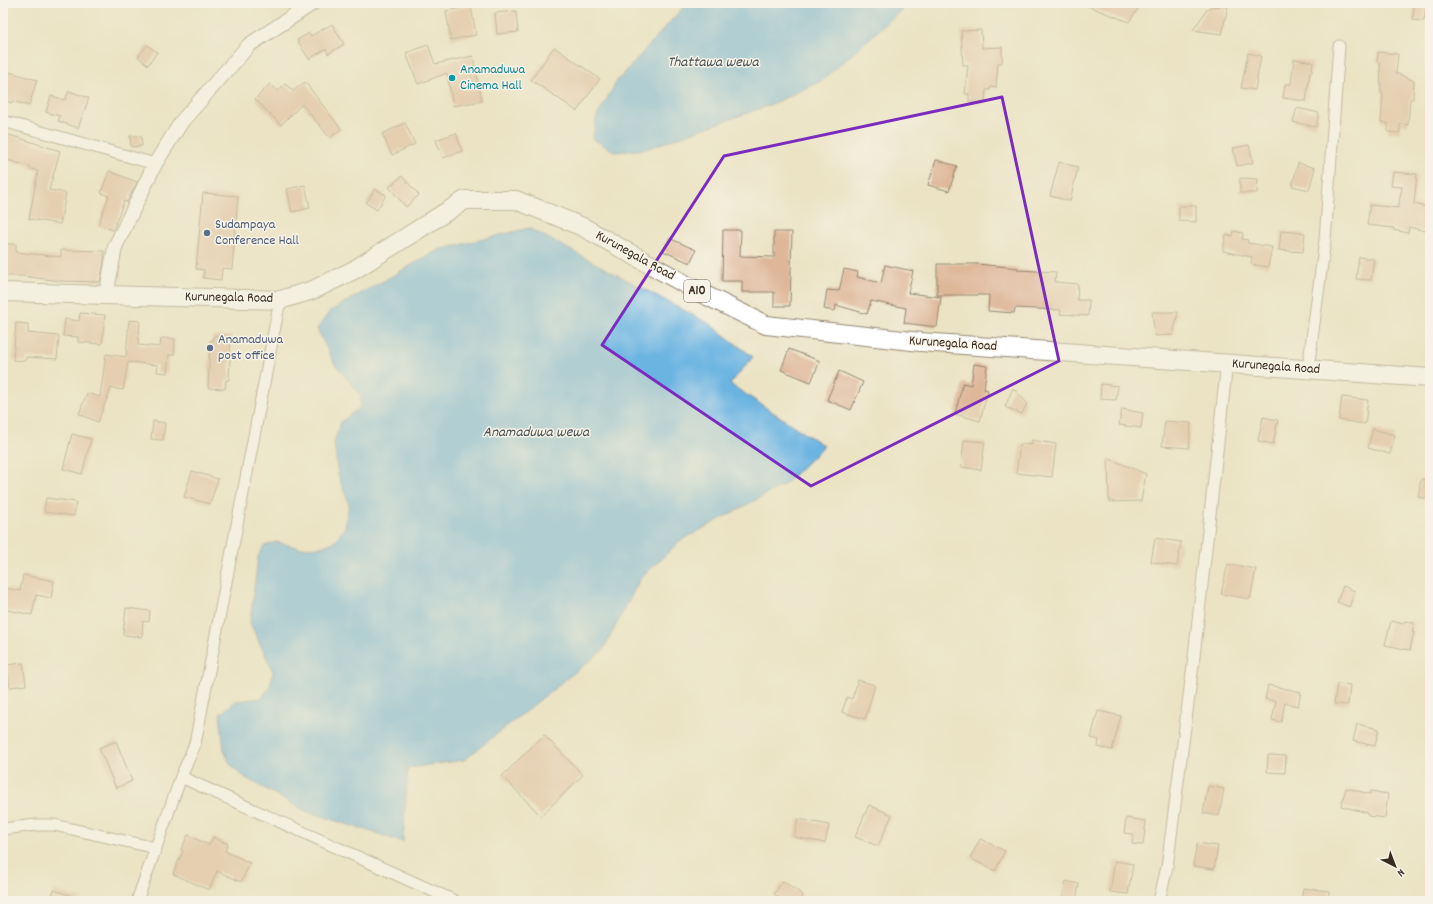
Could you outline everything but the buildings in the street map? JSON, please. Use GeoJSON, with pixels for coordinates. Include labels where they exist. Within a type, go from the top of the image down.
{"type":"FeatureCollection","features":[{"type":"Feature","properties":{"kind":"highway","name":"Kurunegala Road"},"geometry":{"type":"LineString","coordinates":[[3,292],[280,300],[313,290],[354,270],[465,200],[516,200],[583,227],[701,293],[766,325],[921,342],[1430,378]]}},
{"type":"Feature","properties":{"kind":"street"},"geometry":{"type":"LineString","coordinates":[[106,296],[115,247],[155,164],[182,121],[249,45],[313,3]]}},
{"type":"Feature","properties":{"kind":"street"},"geometry":{"type":"LineString","coordinates":[[1308,369],[1325,240],[1339,46]]}},
{"type":"Feature","properties":{"kind":"street"},"geometry":{"type":"LineString","coordinates":[[3,121],[155,164]]}},
{"type":"Feature","properties":{"kind":"street"},"geometry":{"type":"LineString","coordinates":[[137,901],[181,777],[195,744],[280,300]]}},
{"type":"Feature","properties":{"kind":"street"},"geometry":{"type":"LineString","coordinates":[[1159,901],[1167,866],[1193,665],[1227,364]]}},
{"type":"Feature","properties":{"kind":"street"},"geometry":{"type":"LineString","coordinates":[[181,777],[455,901]]}},
{"type":"Feature","properties":{"kind":"street"},"geometry":{"type":"LineString","coordinates":[[3,829],[36,825],[54,825],[156,848]]}},
{"type":"Feature","properties":{"kind":"highlighted area"},"geometry":{"type":"Polygon","coordinates":[[[1002,97],[1059,361],[811,486],[602,345],[724,156],[1002,97]]]}},
{"type":"Feature","properties":{"kind":"water","name":"Thattawa wewa"},"geometry":{"type":"Polygon","coordinates":[[[687,3],[909,3],[823,80],[770,105],[646,149],[616,152],[592,139],[597,116],[617,81],[687,3]]]}},
{"type":"Feature","properties":{"kind":"water","name":"Anamaduwa wewa"},"geometry":{"type":"Polygon","coordinates":[[[529,228],[708,323],[753,357],[730,384],[824,446],[785,484],[680,541],[640,579],[603,650],[464,760],[408,768],[403,842],[305,811],[244,777],[230,764],[224,750],[220,714],[236,701],[262,698],[270,686],[273,671],[250,623],[258,557],[264,546],[276,542],[301,548],[321,547],[334,542],[345,527],[349,504],[338,475],[334,442],[341,422],[360,407],[361,396],[334,363],[317,329],[330,311],[438,250],[529,228]]]}},
{"type":"Feature","properties":{"kind":"place","name":"Anamaduwa Cinema Hall"},"geometry":{"type":"Point","coordinates":[452,78]}},
{"type":"Feature","properties":{"kind":"place","name":"Sudampaya Conference Hall"},"geometry":{"type":"Point","coordinates":[207,233]}},
{"type":"Feature","properties":{"kind":"place","name":"Anamaduwa post office"},"geometry":{"type":"Point","coordinates":[210,348]}}]}
